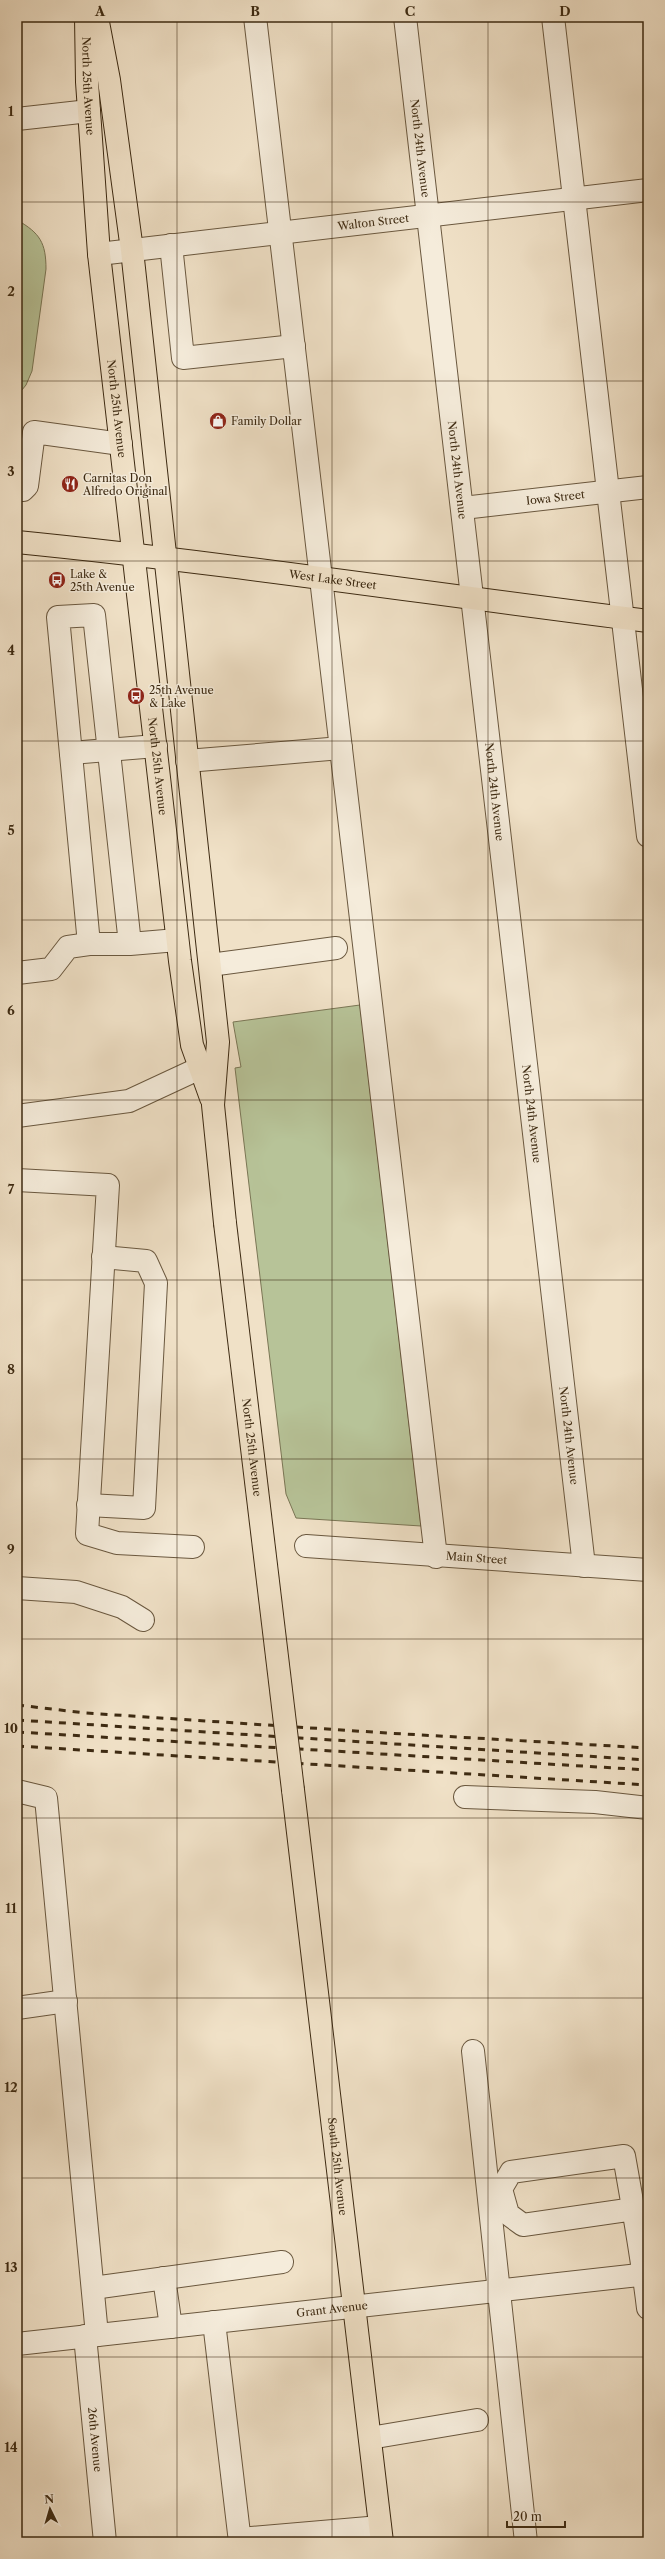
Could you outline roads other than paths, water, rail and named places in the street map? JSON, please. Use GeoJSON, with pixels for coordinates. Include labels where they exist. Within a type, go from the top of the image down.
{"type":"FeatureCollection","features":[{"type":"Feature","properties":{"kind":"main road","name":"North 25th Avenue"},"geometry":{"type":"LineString","coordinates":[[86,17],[89,111],[99,254],[177,940],[192,1045],[213,1105]]}},
{"type":"Feature","properties":{"kind":"main road","name":"North 25th Avenue"},"geometry":{"type":"LineString","coordinates":[[97,17],[109,80],[132,250],[218,1042],[213,1105],[225,1223],[293,1790]]}},
{"type":"Feature","properties":{"kind":"main road","name":"West Lake Street"},"geometry":{"type":"LineString","coordinates":[[17,542],[134,554],[320,577],[473,600],[648,621]]}},
{"type":"Feature","properties":{"kind":"main road","name":"South 25th Avenue"},"geometry":{"type":"LineString","coordinates":[[293,1790],[381,2534]]}},
{"type":"Feature","properties":{"kind":"street"},"geometry":{"type":"LineString","coordinates":[[255,17],[436,1557]]}},
{"type":"Feature","properties":{"kind":"street","name":"North 24th Avenue"},"geometry":{"type":"LineString","coordinates":[[405,17],[463,508],[584,1566]]}},
{"type":"Feature","properties":{"kind":"street"},"geometry":{"type":"LineString","coordinates":[[553,17],[648,836]]}},
{"type":"Feature","properties":{"kind":"street"},"geometry":{"type":"LineString","coordinates":[[17,119],[89,111]]}},
{"type":"Feature","properties":{"kind":"street","name":"Walton Street"},"geometry":{"type":"LineString","coordinates":[[99,254],[648,190]]}},
{"type":"Feature","properties":{"kind":"street"},"geometry":{"type":"LineString","coordinates":[[171,245],[183,358],[294,346]]}},
{"type":"Feature","properties":{"kind":"street"},"geometry":{"type":"LineString","coordinates":[[17,489],[23,490],[27,486],[26,431],[121,444]]}},
{"type":"Feature","properties":{"kind":"street","name":"Iowa Street"},"geometry":{"type":"LineString","coordinates":[[463,508],[648,487]]}},
{"type":"Feature","properties":{"kind":"street"},"geometry":{"type":"LineString","coordinates":[[90,944],[58,616],[94,615],[130,944]]}},
{"type":"Feature","properties":{"kind":"street"},"geometry":{"type":"LineString","coordinates":[[71,753],[156,746]]}},
{"type":"Feature","properties":{"kind":"street"},"geometry":{"type":"LineString","coordinates":[[187,761],[341,748]]}},
{"type":"Feature","properties":{"kind":"street"},"geometry":{"type":"LineString","coordinates":[[17,972],[51,969],[68,946],[90,944],[130,944],[177,940]]}},
{"type":"Feature","properties":{"kind":"street"},"geometry":{"type":"LineString","coordinates":[[210,965],[336,948]]}},
{"type":"Feature","properties":{"kind":"street"},"geometry":{"type":"LineString","coordinates":[[17,1116],[128,1101],[200,1068]]}},
{"type":"Feature","properties":{"kind":"street"},"geometry":{"type":"LineString","coordinates":[[17,1180],[108,1185],[86,1534],[117,1543],[193,1547]]}},
{"type":"Feature","properties":{"kind":"street"},"geometry":{"type":"LineString","coordinates":[[88,1505],[144,1508],[156,1283],[146,1261],[104,1257]]}},
{"type":"Feature","properties":{"kind":"street","name":"Main Street"},"geometry":{"type":"LineString","coordinates":[[306,1546],[436,1557],[648,1570]]}},
{"type":"Feature","properties":{"kind":"street"},"geometry":{"type":"LineString","coordinates":[[17,1588],[76,1592],[122,1607],[143,1620]]}},
{"type":"Feature","properties":{"kind":"street","name":"26th Avenue"},"geometry":{"type":"LineString","coordinates":[[17,1791],[46,1798],[93,2288],[91,2335],[105,2542]]}},
{"type":"Feature","properties":{"kind":"street"},"geometry":{"type":"LineString","coordinates":[[464,1797],[595,1802],[648,1808]]}},
{"type":"Feature","properties":{"kind":"street"},"geometry":{"type":"LineString","coordinates":[[17,2008],[66,2001]]}},
{"type":"Feature","properties":{"kind":"street"},"geometry":{"type":"LineString","coordinates":[[473,2051],[526,2542]]}},
{"type":"Feature","properties":{"kind":"street"},"geometry":{"type":"LineString","coordinates":[[634,2215],[523,2225],[508,2214],[501,2189],[511,2172],[624,2156],[646,2275],[648,2308]]}},
{"type":"Feature","properties":{"kind":"street"},"geometry":{"type":"LineString","coordinates":[[93,2288],[282,2262]]}},
{"type":"Feature","properties":{"kind":"street","name":"Grant Avenue"},"geometry":{"type":"LineString","coordinates":[[17,2344],[646,2275]]}},
{"type":"Feature","properties":{"kind":"street"},"geometry":{"type":"LineString","coordinates":[[164,2278],[171,2327]]}},
{"type":"Feature","properties":{"kind":"street"},"geometry":{"type":"LineString","coordinates":[[214,2322],[240,2541],[381,2534]]}},
{"type":"Feature","properties":{"kind":"street"},"geometry":{"type":"LineString","coordinates":[[370,2438],[477,2420]]}},
{"type":"Feature","properties":{"kind":"railway"},"geometry":{"type":"LineString","coordinates":[[17,1705],[86,1713],[387,1733],[648,1748]]}},
{"type":"Feature","properties":{"kind":"railway"},"geometry":{"type":"LineString","coordinates":[[17,1720],[648,1760]]}},
{"type":"Feature","properties":{"kind":"railway"},"geometry":{"type":"LineString","coordinates":[[17,1732],[648,1770]]}},
{"type":"Feature","properties":{"kind":"railway"},"geometry":{"type":"LineString","coordinates":[[17,1746],[648,1785]]}},
{"type":"Feature","properties":{"kind":"place","name":"Family Dollar"},"geometry":{"type":"Point","coordinates":[218,421]}},
{"type":"Feature","properties":{"kind":"place","name":"Carnitas Don Alfredo Original"},"geometry":{"type":"Point","coordinates":[70,484]}},
{"type":"Feature","properties":{"kind":"place","name":"Lake & 25th Avenue"},"geometry":{"type":"Point","coordinates":[57,580]}},
{"type":"Feature","properties":{"kind":"place","name":"25th Avenue & Lake"},"geometry":{"type":"Point","coordinates":[136,696]}}]}
